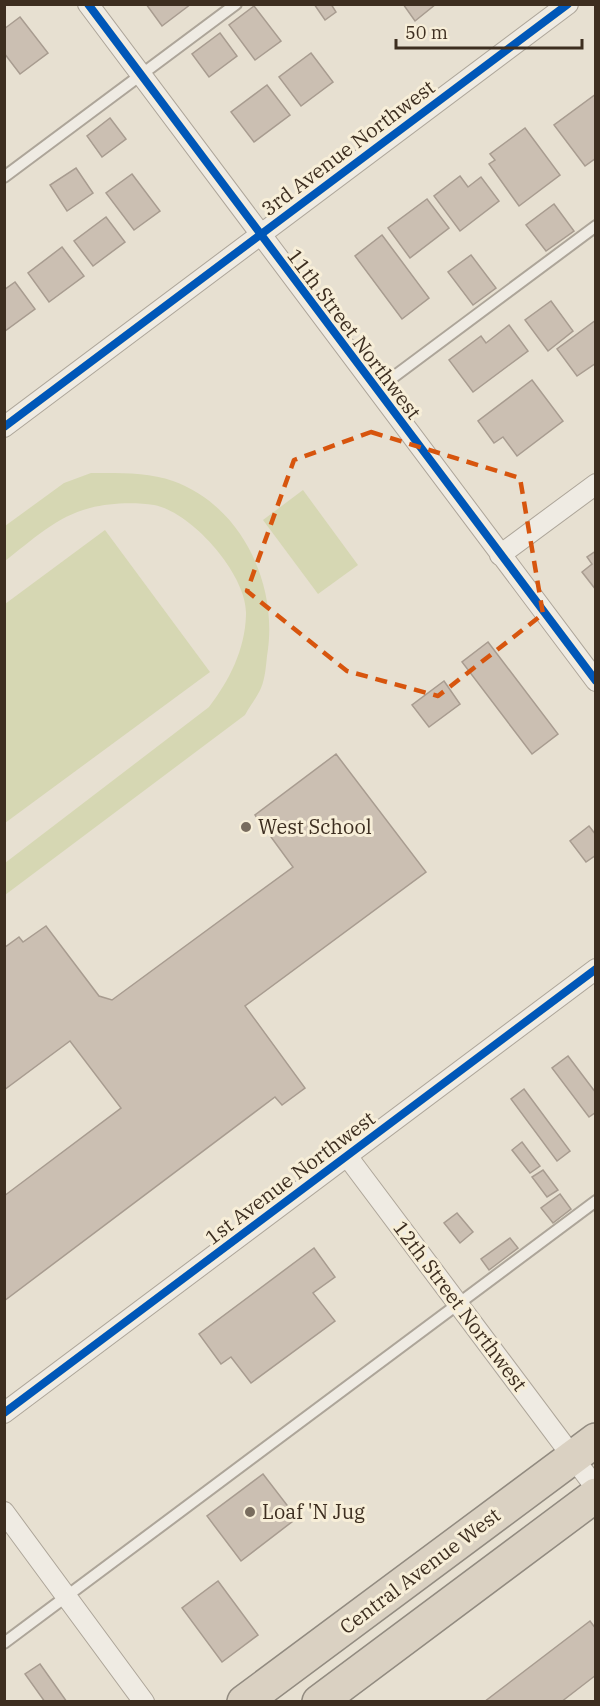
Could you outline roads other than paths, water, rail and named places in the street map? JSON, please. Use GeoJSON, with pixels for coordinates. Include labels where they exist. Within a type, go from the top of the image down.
{"type":"FeatureCollection","features":[{"type":"Feature","properties":{"kind":"highway","name":"Central Avenue West"},"geometry":{"type":"LineString","coordinates":[[244,1701],[584,1449]]}},
{"type":"Feature","properties":{"kind":"highway"},"geometry":{"type":"LineString","coordinates":[[319,1701],[596,1495]]}},
{"type":"Feature","properties":{"kind":"street","name":"11th Street Northwest"},"geometry":{"type":"LineString","coordinates":[[88,4],[596,681]]}},
{"type":"Feature","properties":{"kind":"street","name":"3rd Avenue Northwest"},"geometry":{"type":"LineString","coordinates":[[4,427],[568,4]]}},
{"type":"Feature","properties":{"kind":"street"},"geometry":{"type":"LineString","coordinates":[[500,555],[596,484]]}},
{"type":"Feature","properties":{"kind":"street","name":"1st Avenue Northwest"},"geometry":{"type":"LineString","coordinates":[[4,1413],[596,969]]}},
{"type":"Feature","properties":{"kind":"street","name":"12th Street Northwest"},"geometry":{"type":"LineString","coordinates":[[347,1156],[459,1303],[584,1449],[596,1488]]}},
{"type":"Feature","properties":{"kind":"street"},"geometry":{"type":"LineString","coordinates":[[4,1512],[144,1701]]}},
{"type":"Feature","properties":{"kind":"lane"},"geometry":{"type":"LineString","coordinates":[[4,177],[236,4]]}},
{"type":"Feature","properties":{"kind":"lane"},"geometry":{"type":"LineString","coordinates":[[376,390],[596,226]]}},
{"type":"Feature","properties":{"kind":"lane"},"geometry":{"type":"LineString","coordinates":[[4,1643],[596,1201]]}},
{"type":"Feature","properties":{"kind":"place","name":"West School"},"geometry":{"type":"Point","coordinates":[246,827]}},
{"type":"Feature","properties":{"kind":"place","name":"Loaf 'N Jug"},"geometry":{"type":"Point","coordinates":[250,1512]}}]}
